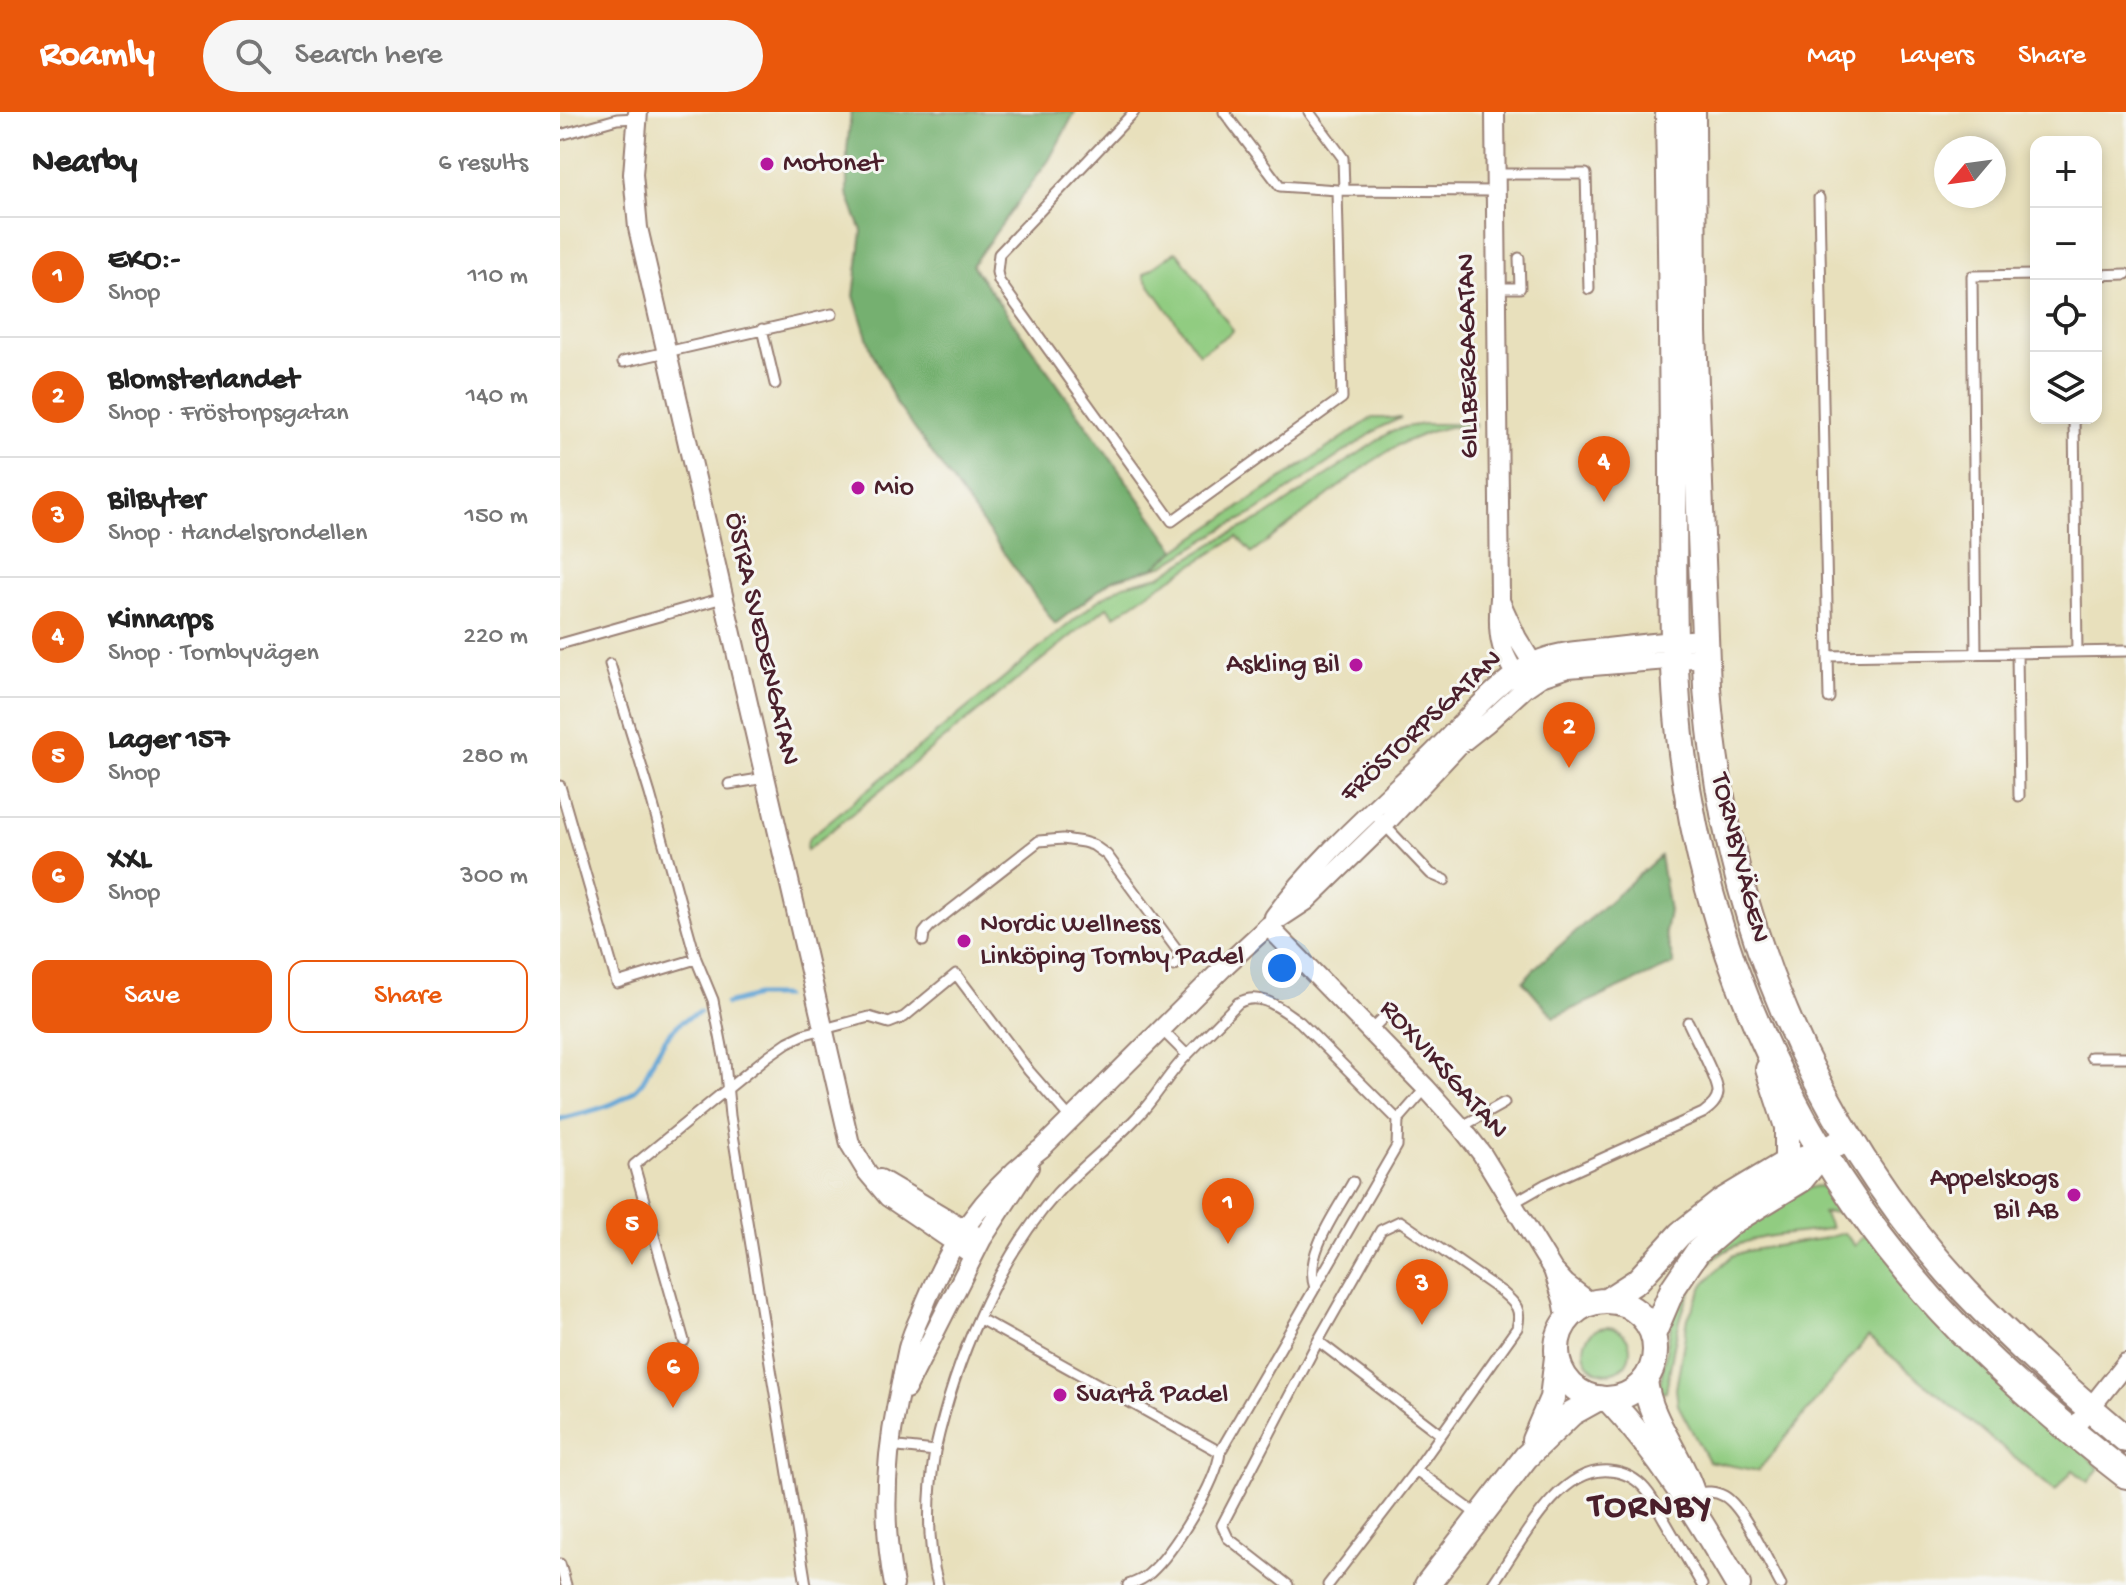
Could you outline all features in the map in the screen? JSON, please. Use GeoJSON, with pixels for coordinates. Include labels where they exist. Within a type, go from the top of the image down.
{"type":"FeatureCollection","features":[{"type":"Feature","properties":{"kind":"main road","name":"TORNBYVÄGEN"},"geometry":{"type":"LineString","coordinates":[[1669,112],[1675,650],[1680,735],[1693,820],[1720,927],[1748,1005],[1794,1102],[1859,1208],[1922,1288],[2005,1375],[2126,1475]]}},
{"type":"Feature","properties":{"kind":"main road","name":"TORNBYVÄGEN"},"geometry":{"type":"LineString","coordinates":[[1692,112],[1693,332],[1705,648],[1711,734],[1722,812],[1748,915],[1769,976],[1811,1068],[1883,1189],[1952,1276],[2046,1371],[2126,1439]]}},
{"type":"Feature","properties":{"kind":"street","name":"GILLBERGAGATAN"},"geometry":{"type":"LineString","coordinates":[[1495,112],[1500,598],[1497,625],[1504,655],[1520,681]]}},
{"type":"Feature","properties":{"kind":"street","name":"ÖSTRA SVEDENGATAN"},"geometry":{"type":"LineString","coordinates":[[638,115],[633,174],[638,228],[850,1144],[867,1172],[888,1197],[954,1244],[977,1247]]}},
{"type":"Feature","properties":{"kind":"street","name":"GILLBERGAGATAN"},"geometry":{"type":"LineString","coordinates":[[1500,598],[1507,618],[1537,670]]}},
{"type":"Feature","properties":{"kind":"street","name":"FRÖSTORPSGATAN"},"geometry":{"type":"LineString","coordinates":[[894,1585],[886,1525],[889,1446],[909,1345],[934,1279],[954,1244],[1014,1169],[1042,1148],[1268,926],[1295,889],[1378,819],[1491,695],[1537,670],[1542,658],[1573,651],[1705,648]]}},
{"type":"Feature","properties":{"kind":"street","name":"ROXVIKSGATAN"},"geometry":{"type":"LineString","coordinates":[[1268,926],[1461,1127],[1482,1154],[1553,1270],[1566,1284],[1599,1302]]}},
{"type":"Feature","properties":{"kind":"street"},"geometry":{"type":"LineString","coordinates":[[1748,1005],[1787,1127],[1787,1162]]}},
{"type":"Feature","properties":{"kind":"street"},"geometry":{"type":"LineString","coordinates":[[1653,1335],[1673,1288],[1698,1251],[1732,1222],[1801,1180],[1823,1153],[1849,1136]]}},
{"type":"Feature","properties":{"kind":"street","name":"FRÖSTORPSGATAN"},"geometry":{"type":"LineString","coordinates":[[897,1406],[977,1247],[1042,1148]]}},
{"type":"Feature","properties":{"kind":"street"},"geometry":{"type":"LineString","coordinates":[[1526,1457],[1552,1398],[1560,1333],[1567,1321],[1579,1309],[1637,1281],[1661,1252],[1700,1217],[1787,1162],[1823,1153]]}},
{"type":"Feature","properties":{"kind":"street"},"geometry":{"type":"LineString","coordinates":[[867,1172],[965,1228],[977,1247]]}},
{"type":"Feature","properties":{"kind":"street","name":"ROXVIKSGATAN"},"geometry":{"type":"LineString","coordinates":[[1553,1270],[1567,1321]]}},
{"type":"Feature","properties":{"kind":"street"},"geometry":{"type":"LineString","coordinates":[[1427,1582],[1526,1457],[1572,1413],[1604,1398],[1625,1395],[1645,1380],[1655,1353],[1649,1324],[1625,1304],[1599,1302]]}},
{"type":"Feature","properties":{"kind":"street"},"geometry":{"type":"LineString","coordinates":[[1557,1350],[1559,1363],[1572,1385],[1582,1392],[1604,1398],[1627,1419],[1687,1494],[1738,1585]]}},
{"type":"Feature","properties":{"kind":"street"},"geometry":{"type":"LineString","coordinates":[[2071,1432],[2126,1363]]}},
{"type":"Feature","properties":{"kind":"street"},"geometry":{"type":"LineString","coordinates":[[1645,1380],[1650,1406],[1687,1476],[1687,1494]]}},
{"type":"Feature","properties":{"kind":"lane"},"geometry":{"type":"LineString","coordinates":[[1134,112],[999,254],[997,272],[999,281],[1172,521],[1342,398],[1343,158],[1309,112]]}},
{"type":"Feature","properties":{"kind":"lane"},"geometry":{"type":"LineString","coordinates":[[1224,112],[1280,186],[1341,190],[1586,174],[1589,289]]}},
{"type":"Feature","properties":{"kind":"lane"},"geometry":{"type":"LineString","coordinates":[[560,135],[638,115]]}},
{"type":"Feature","properties":{"kind":"lane"},"geometry":{"type":"LineString","coordinates":[[1819,198],[1829,698]]}},
{"type":"Feature","properties":{"kind":"lane"},"geometry":{"type":"LineString","coordinates":[[1496,288],[1520,288],[1519,258]]}},
{"type":"Feature","properties":{"kind":"lane"},"geometry":{"type":"LineString","coordinates":[[2102,275],[2126,274]]}},
{"type":"Feature","properties":{"kind":"lane"},"geometry":{"type":"LineString","coordinates":[[1976,654],[1972,276],[2030,275]]}},
{"type":"Feature","properties":{"kind":"lane"},"geometry":{"type":"LineString","coordinates":[[623,362],[832,314]]}},
{"type":"Feature","properties":{"kind":"lane"},"geometry":{"type":"LineString","coordinates":[[762,329],[775,384]]}},
{"type":"Feature","properties":{"kind":"lane"},"geometry":{"type":"LineString","coordinates":[[2074,424],[2077,652]]}},
{"type":"Feature","properties":{"kind":"lane"},"geometry":{"type":"LineString","coordinates":[[560,644],[723,598]]}},
{"type":"Feature","properties":{"kind":"lane"},"geometry":{"type":"LineString","coordinates":[[1828,656],[2126,651]]}},
{"type":"Feature","properties":{"kind":"lane"},"geometry":{"type":"LineString","coordinates":[[2017,653],[2019,796]]}},
{"type":"Feature","properties":{"kind":"lane"},"geometry":{"type":"LineString","coordinates":[[610,664],[696,959],[713,1000],[806,1585]]}},
{"type":"Feature","properties":{"kind":"lane"},"geometry":{"type":"LineString","coordinates":[[729,784],[765,778]]}},
{"type":"Feature","properties":{"kind":"lane"},"geometry":{"type":"LineString","coordinates":[[560,786],[617,983],[696,959]]}},
{"type":"Feature","properties":{"kind":"lane"},"geometry":{"type":"LineString","coordinates":[[1378,819],[1431,874],[1445,880]]}},
{"type":"Feature","properties":{"kind":"lane"},"geometry":{"type":"LineString","coordinates":[[923,941],[929,927],[1039,841],[1063,839],[1093,845],[1107,855],[1178,951],[1179,960],[1174,966]]}},
{"type":"Feature","properties":{"kind":"lane"},"geometry":{"type":"LineString","coordinates":[[684,1341],[634,1165],[788,1042],[805,1034],[869,1017],[889,1023],[904,1017],[956,974],[1029,1071],[1071,1119]]}},
{"type":"Feature","properties":{"kind":"lane"},"geometry":{"type":"LineString","coordinates":[[938,1585],[929,1526],[929,1485],[935,1451],[956,1370],[999,1279],[1020,1242],[1060,1190],[1140,1114],[1173,1070],[1238,1003],[1257,997],[1300,1022],[1398,1120]]}},
{"type":"Feature","properties":{"kind":"lane"},"geometry":{"type":"LineString","coordinates":[[1370,1031],[1389,1012]]}},
{"type":"Feature","properties":{"kind":"lane"},"geometry":{"type":"LineString","coordinates":[[1513,1203],[1546,1184],[1703,1113],[1713,1105],[1718,1095],[1716,1083],[1688,1022]]}},
{"type":"Feature","properties":{"kind":"lane"},"geometry":{"type":"LineString","coordinates":[[1161,1029],[1187,1055]]}},
{"type":"Feature","properties":{"kind":"lane"},"geometry":{"type":"LineString","coordinates":[[2091,1057],[2126,1057]]}},
{"type":"Feature","properties":{"kind":"lane"},"geometry":{"type":"LineString","coordinates":[[1128,1585],[1153,1571],[1183,1532],[1213,1476],[1220,1452],[1397,1146],[1398,1120],[1426,1088]]}},
{"type":"Feature","properties":{"kind":"lane"},"geometry":{"type":"LineString","coordinates":[[1461,1127],[1504,1103]]}},
{"type":"Feature","properties":{"kind":"lane"},"geometry":{"type":"LineString","coordinates":[[1315,1288],[1311,1278],[1317,1246],[1353,1182]]}},
{"type":"Feature","properties":{"kind":"lane"},"geometry":{"type":"LineString","coordinates":[[1288,1585],[1228,1538],[1222,1525],[1318,1341],[1381,1230],[1400,1221],[1502,1292],[1514,1302],[1520,1315],[1517,1328],[1416,1470],[1328,1585]]}},
{"type":"Feature","properties":{"kind":"lane"},"geometry":{"type":"LineString","coordinates":[[980,1319],[1220,1452]]}},
{"type":"Feature","properties":{"kind":"lane"},"geometry":{"type":"LineString","coordinates":[[1318,1341],[1440,1434]]}},
{"type":"Feature","properties":{"kind":"lane"},"geometry":{"type":"LineString","coordinates":[[889,1446],[935,1451]]}},
{"type":"Feature","properties":{"kind":"lane"},"geometry":{"type":"LineString","coordinates":[[1416,1470],[1480,1516]]}},
{"type":"Feature","properties":{"kind":"lane"},"geometry":{"type":"LineString","coordinates":[[1492,1585],[1534,1522],[1562,1488],[1576,1477],[1605,1470],[1629,1475],[1647,1490],[1702,1585]]}},
{"type":"Feature","properties":{"kind":"lane"},"geometry":{"type":"LineString","coordinates":[[1687,1494],[1712,1491],[1726,1497],[1737,1508],[1781,1585]]}},
{"type":"Feature","properties":{"kind":"lane"},"geometry":{"type":"LineString","coordinates":[[560,1564],[566,1585]]}},
{"type":"Feature","properties":{"kind":"green space"},"geometry":{"type":"Polygon","coordinates":[[[851,112],[1075,112],[1049,160],[972,265],[1176,550],[1153,568],[1112,580],[1055,624],[896,403],[871,350],[854,296],[862,231],[847,193],[851,112]]]}},
{"type":"Feature","properties":{"kind":"green space"},"geometry":{"type":"Polygon","coordinates":[[[1175,252],[1233,330],[1199,354],[1144,277],[1175,252]]]}},
{"type":"Feature","properties":{"kind":"green space"},"geometry":{"type":"Polygon","coordinates":[[[1372,418],[1401,418],[1383,426],[1251,515],[1165,565],[1144,571],[1153,568],[1372,418]]]}},
{"type":"Feature","properties":{"kind":"green space"},"geometry":{"type":"Polygon","coordinates":[[[1424,424],[1475,424],[1475,427],[1449,427],[1398,445],[1252,553],[1237,537],[1115,616],[1107,607],[807,850],[809,838],[1097,601],[1124,585],[1160,576],[1224,537],[1263,518],[1389,433],[1424,424]]]}},
{"type":"Feature","properties":{"kind":"green space"},"geometry":{"type":"Polygon","coordinates":[[[1660,856],[1669,911],[1665,932],[1674,964],[1554,1017],[1523,981],[1660,856]]]}},
{"type":"Feature","properties":{"kind":"green space"},"geometry":{"type":"Polygon","coordinates":[[[1820,1186],[1834,1192],[1848,1209],[1823,1213],[1831,1228],[1751,1240],[1720,1254],[1705,1269],[1693,1286],[1685,1306],[1666,1391],[1661,1393],[1660,1383],[1673,1318],[1680,1299],[1697,1272],[1744,1229],[1794,1195],[1820,1186]]]}},
{"type":"Feature","properties":{"kind":"green space"},"geometry":{"type":"Polygon","coordinates":[[[1844,1233],[1855,1246],[1866,1233],[2099,1468],[2088,1482],[2073,1470],[2055,1491],[1868,1337],[1758,1471],[1708,1461],[1678,1405],[1676,1389],[1688,1318],[1704,1284],[1732,1256],[1844,1233]]]}},
{"type":"Feature","properties":{"kind":"green space"},"geometry":{"type":"Polygon","coordinates":[[[1607,1327],[1623,1334],[1630,1350],[1623,1366],[1607,1373],[1591,1366],[1584,1350],[1591,1334],[1607,1327]]]}},
{"type":"Feature","properties":{"kind":"waterway"},"geometry":{"type":"LineString","coordinates":[[726,1004],[756,996],[783,996]]}},
{"type":"Feature","properties":{"kind":"waterway"},"geometry":{"type":"LineString","coordinates":[[560,1119],[605,1107],[626,1097],[643,1081],[670,1033],[700,1012]]}},
{"type":"Feature","properties":{"kind":"place","name":"Motonet"},"geometry":{"type":"Point","coordinates":[767,164]}},
{"type":"Feature","properties":{"kind":"place","name":"Mio"},"geometry":{"type":"Point","coordinates":[858,488]}},
{"type":"Feature","properties":{"kind":"place","name":"Kinnarps"},"geometry":{"type":"Point","coordinates":[1604,502]}},
{"type":"Feature","properties":{"kind":"place","name":"Askling Bil"},"geometry":{"type":"Point","coordinates":[1356,665]}},
{"type":"Feature","properties":{"kind":"place","name":"Blomsterlandet"},"geometry":{"type":"Point","coordinates":[1569,768]}},
{"type":"Feature","properties":{"kind":"place","name":"Nordic Wellness Linköping Tornby Padel"},"geometry":{"type":"Point","coordinates":[964,941]}},
{"type":"Feature","properties":{"kind":"place","name":"Appelskogs Bil AB"},"geometry":{"type":"Point","coordinates":[2074,1195]}},
{"type":"Feature","properties":{"kind":"place","name":"EKO:-"},"geometry":{"type":"Point","coordinates":[1228,1244]}},
{"type":"Feature","properties":{"kind":"place","name":"Lager 157"},"geometry":{"type":"Point","coordinates":[632,1265]}},
{"type":"Feature","properties":{"kind":"place","name":"BilByter"},"geometry":{"type":"Point","coordinates":[1422,1325]}},
{"type":"Feature","properties":{"kind":"place","name":"Svartå Padel"},"geometry":{"type":"Point","coordinates":[1060,1395]}},
{"type":"Feature","properties":{"kind":"place","name":"XXL"},"geometry":{"type":"Point","coordinates":[673,1408]}},
{"type":"Feature","properties":{"kind":"district","name":"TORNBY"},"geometry":{"type":"Point","coordinates":[1651,1508]}}]}
